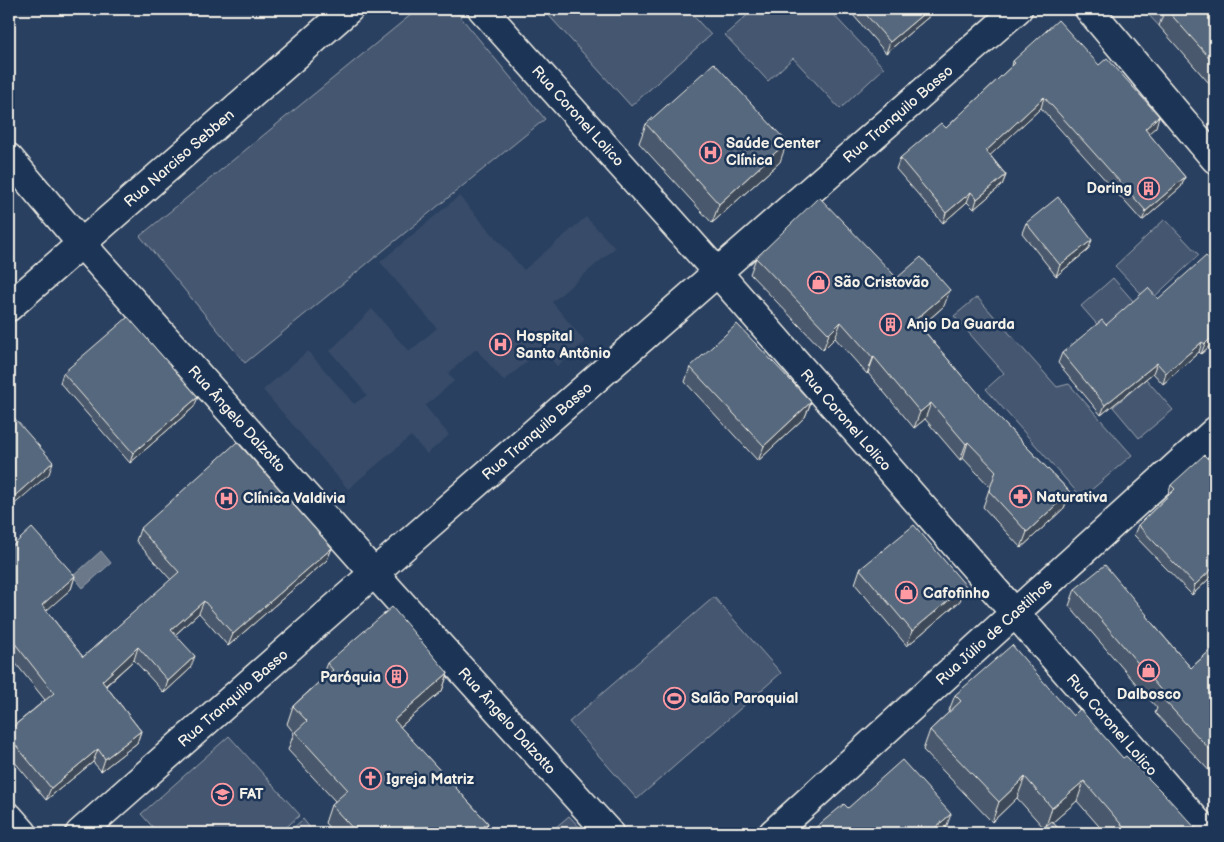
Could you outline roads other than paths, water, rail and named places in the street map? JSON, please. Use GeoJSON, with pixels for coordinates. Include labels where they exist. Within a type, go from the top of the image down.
{"type":"FeatureCollection","features":[{"type":"Feature","properties":{"kind":"street","name":"Rua Narciso Sebben"},"geometry":{"type":"LineString","coordinates":[[9,307],[349,9]]}},
{"type":"Feature","properties":{"kind":"street","name":"Rua Coronel Lolico"},"geometry":{"type":"LineString","coordinates":[[482,9],[718,273],[1207,833]]}},
{"type":"Feature","properties":{"kind":"street","name":"Rua Tranquilo Basso"},"geometry":{"type":"LineString","coordinates":[[80,833],[1018,9]]}},
{"type":"Feature","properties":{"kind":"street"},"geometry":{"type":"LineString","coordinates":[[1089,9],[1215,159]]}},
{"type":"Feature","properties":{"kind":"street","name":"Rua Ângelo Dalzotto"},"geometry":{"type":"LineString","coordinates":[[9,158],[81,243],[608,833]]}},
{"type":"Feature","properties":{"kind":"street","name":"Rua Júlio de Castilhos"},"geometry":{"type":"LineString","coordinates":[[773,833],[1215,431]]}},
{"type":"Feature","properties":{"kind":"street"},"geometry":{"type":"LineString","coordinates":[[9,817],[23,833]]}},
{"type":"Feature","properties":{"kind":"place","name":"Saúde Center Clínica"},"geometry":{"type":"Point","coordinates":[710,152]}},
{"type":"Feature","properties":{"kind":"place","name":"Doring"},"geometry":{"type":"Point","coordinates":[1148,188]}},
{"type":"Feature","properties":{"kind":"place","name":"São Cristovão"},"geometry":{"type":"Point","coordinates":[818,282]}},
{"type":"Feature","properties":{"kind":"place","name":"Anjo Da Guarda"},"geometry":{"type":"Point","coordinates":[891,324]}},
{"type":"Feature","properties":{"kind":"place","name":"Hospital Santo Antônio"},"geometry":{"type":"Point","coordinates":[500,345]}},
{"type":"Feature","properties":{"kind":"place","name":"Naturativa"},"geometry":{"type":"Point","coordinates":[1020,497]}},
{"type":"Feature","properties":{"kind":"place","name":"Clínica Valdivia"},"geometry":{"type":"Point","coordinates":[227,498]}},
{"type":"Feature","properties":{"kind":"place","name":"Cafofinho"},"geometry":{"type":"Point","coordinates":[907,593]}},
{"type":"Feature","properties":{"kind":"place","name":"Dalbosco"},"geometry":{"type":"Point","coordinates":[1149,671]}},
{"type":"Feature","properties":{"kind":"place","name":"Paróquia"},"geometry":{"type":"Point","coordinates":[397,677]}},
{"type":"Feature","properties":{"kind":"place","name":"Salão Paroquial"},"geometry":{"type":"Point","coordinates":[675,698]}},
{"type":"Feature","properties":{"kind":"place","name":"Igreja Matriz"},"geometry":{"type":"Point","coordinates":[370,779]}},
{"type":"Feature","properties":{"kind":"place","name":"FAT"},"geometry":{"type":"Point","coordinates":[223,794]}}]}
